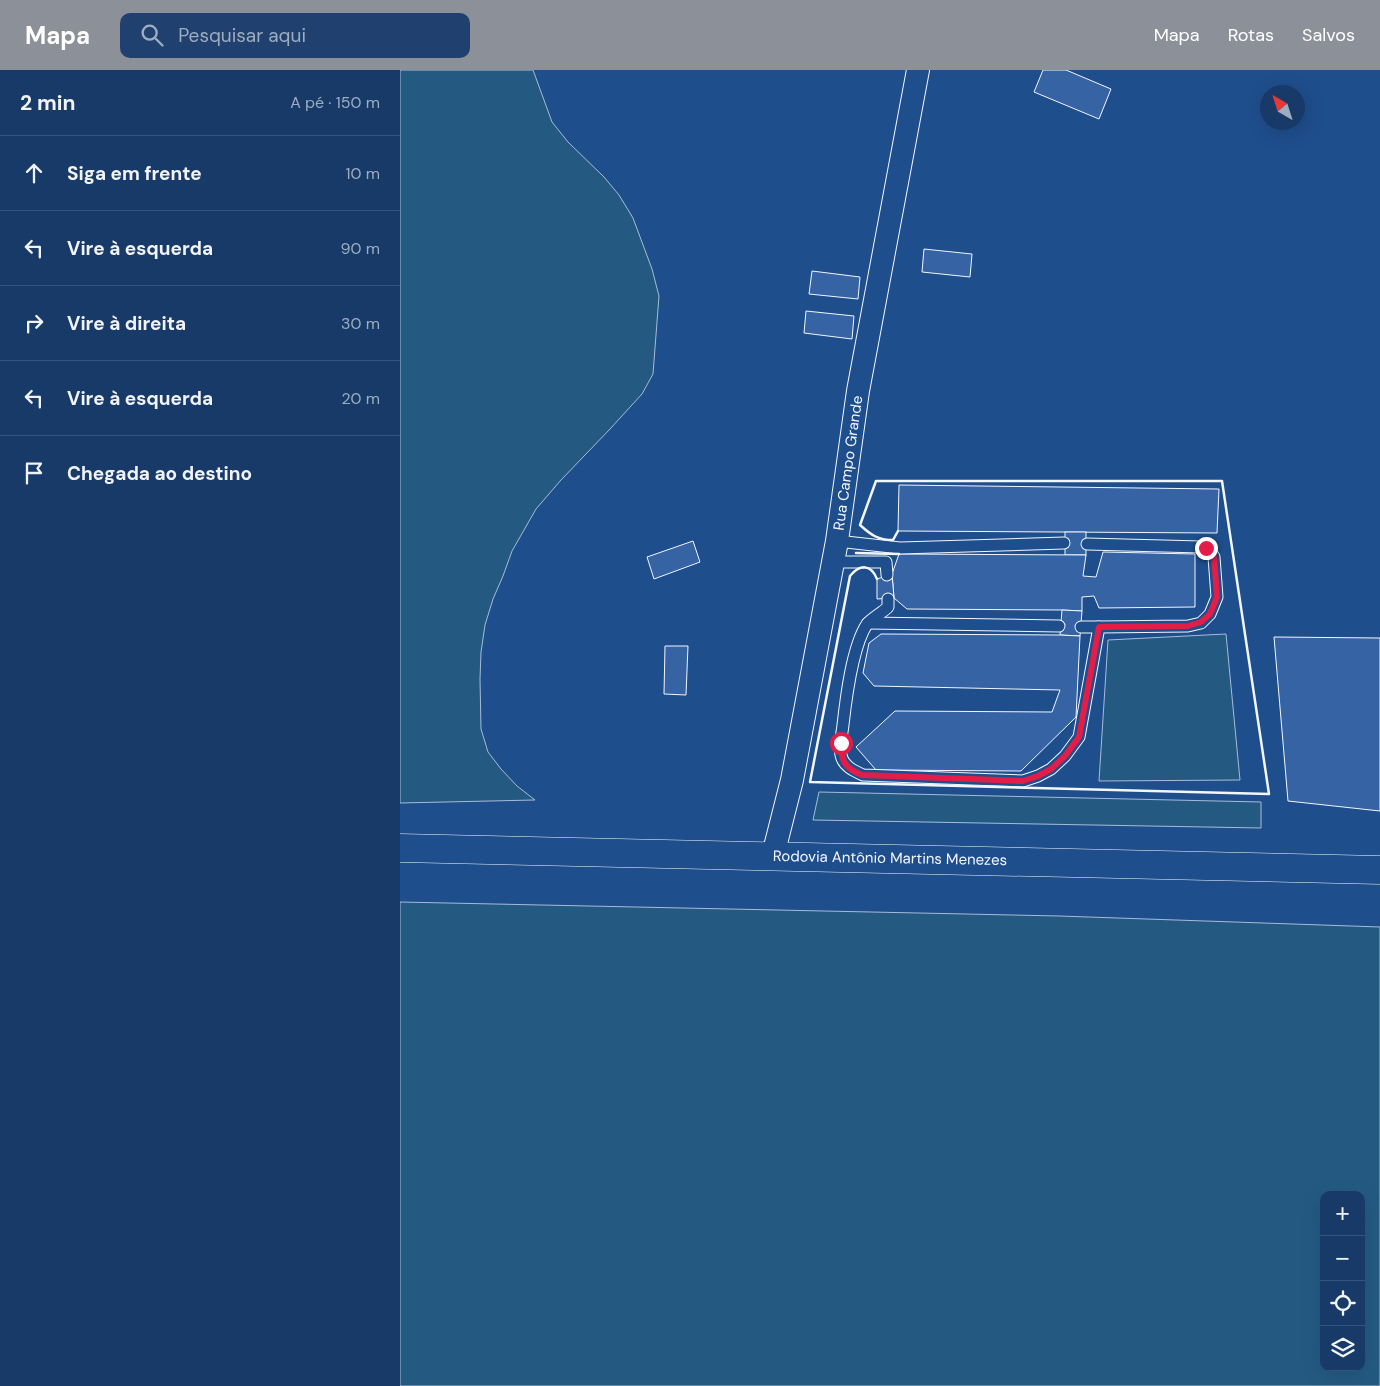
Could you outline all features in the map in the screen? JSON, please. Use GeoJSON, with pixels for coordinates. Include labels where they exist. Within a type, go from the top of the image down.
{"type":"FeatureCollection","features":[{"type":"Feature","properties":{"kind":"main road","name":"Rodovia Antônio Martins Menezes"},"geometry":{"type":"LineString","coordinates":[[400,848],[1380,870]]}},
{"type":"Feature","properties":{"kind":"street","name":"Rua Campo Grande"},"geometry":{"type":"LineString","coordinates":[[773,855],[792,780],[835,552],[858,391],[918,70]]}},
{"type":"Feature","properties":{"kind":"lane"},"geometry":{"type":"LineString","coordinates":[[835,552],[1064,543]]}},
{"type":"Feature","properties":{"kind":"lane"},"geometry":{"type":"LineString","coordinates":[[1081,627],[1188,626],[1201,622],[1210,614],[1217,597],[1214,557],[1211,552],[1201,547],[1087,544]]}},
{"type":"Feature","properties":{"kind":"lane"},"geometry":{"type":"LineString","coordinates":[[835,552],[886,562],[887,575]]}},
{"type":"Feature","properties":{"kind":"lane"},"geometry":{"type":"LineString","coordinates":[[888,599],[888,607],[868,623],[859,641],[846,702],[841,757],[851,770],[862,775],[1023,781],[1051,769],[1065,756],[1079,737],[1099,627]]}},
{"type":"Feature","properties":{"kind":"lane"},"geometry":{"type":"LineString","coordinates":[[868,623],[1059,626]]}},
{"type":"Feature","properties":{"kind":"shaded area"},"geometry":{"type":"Polygon","coordinates":[[[400,70],[533,70],[552,122],[568,142],[604,177],[619,195],[633,218],[652,269],[659,296],[653,374],[642,394],[536,509],[512,551],[485,625],[481,652],[481,729],[488,752],[517,786],[535,800],[400,803],[400,70]]]}},
{"type":"Feature","properties":{"kind":"shaded area"},"geometry":{"type":"Polygon","coordinates":[[[1226,634],[1240,780],[1099,781],[1108,640],[1226,634]]]}},
{"type":"Feature","properties":{"kind":"shaded area"},"geometry":{"type":"Polygon","coordinates":[[[819,792],[1261,802],[1261,828],[813,820],[819,792]]]}},
{"type":"Feature","properties":{"kind":"shaded area"},"geometry":{"type":"Polygon","coordinates":[[[400,902],[1059,916],[1380,927],[1380,1386],[400,1386],[400,902]]]}},
{"type":"Feature","properties":{"kind":"building"},"geometry":{"type":"Polygon","coordinates":[[[1043,70],[1066,70],[1111,89],[1099,119],[1034,92],[1043,70]]]}},
{"type":"Feature","properties":{"kind":"building"},"geometry":{"type":"Polygon","coordinates":[[[924,249],[972,254],[970,277],[922,272],[924,249]]]}},
{"type":"Feature","properties":{"kind":"building"},"geometry":{"type":"Polygon","coordinates":[[[812,271],[860,277],[858,299],[809,294],[812,271]]]}},
{"type":"Feature","properties":{"kind":"building"},"geometry":{"type":"Polygon","coordinates":[[[806,311],[854,316],[852,339],[804,333],[806,311]]]}},
{"type":"Feature","properties":{"kind":"building"},"geometry":{"type":"Polygon","coordinates":[[[899,485],[1219,489],[1217,533],[898,531],[899,485]]]}},
{"type":"Feature","properties":{"kind":"building"},"geometry":{"type":"Polygon","coordinates":[[[1065,532],[1086,532],[1086,555],[1065,555],[1065,532]]]}},
{"type":"Feature","properties":{"kind":"building"},"geometry":{"type":"Polygon","coordinates":[[[693,541],[700,562],[654,579],[647,557],[693,541]]]}},
{"type":"Feature","properties":{"kind":"building"},"geometry":{"type":"Polygon","coordinates":[[[1103,552],[1195,554],[1195,607],[1099,608],[1094,596],[1082,597],[1082,611],[907,609],[894,598],[892,574],[899,554],[1086,555],[1083,576],[1096,577],[1103,552]]]}},
{"type":"Feature","properties":{"kind":"building"},"geometry":{"type":"Polygon","coordinates":[[[892,574],[894,598],[877,599],[877,579],[892,574]]]}},
{"type":"Feature","properties":{"kind":"building"},"geometry":{"type":"Polygon","coordinates":[[[1062,610],[1082,611],[1080,636],[1060,635],[1062,610]]]}},
{"type":"Feature","properties":{"kind":"building"},"geometry":{"type":"Polygon","coordinates":[[[881,634],[1080,636],[1076,717],[1021,771],[876,770],[856,747],[895,711],[1052,712],[1060,690],[874,686],[863,673],[869,643],[881,634]]]}},
{"type":"Feature","properties":{"kind":"building"},"geometry":{"type":"Polygon","coordinates":[[[1274,637],[1380,638],[1380,811],[1288,801],[1274,637]]]}},
{"type":"Feature","properties":{"kind":"building"},"geometry":{"type":"Polygon","coordinates":[[[665,646],[688,646],[686,695],[664,694],[665,646]]]}},
{"type":"Feature","properties":{"kind":"wall"},"geometry":{"type":"LineString","coordinates":[[877,579],[875,574],[865,567],[858,569],[850,576],[810,782],[1269,794],[1222,481],[876,481],[860,525],[871,534],[883,539],[893,540],[898,531]]}},
{"type":"Feature","properties":{"kind":"wall"},"geometry":{"type":"LineString","coordinates":[[856,553],[899,554]]}},
{"type":"Feature","properties":{"kind":"route"},"geometry":{"type":"LineString","coordinates":[[841,743],[841,757],[851,770],[862,775],[1023,781],[1038,776],[1051,769],[1065,756],[1079,737],[1099,627],[1188,626],[1201,622],[1210,614],[1217,597],[1214,557],[1206,548]]}}]}
